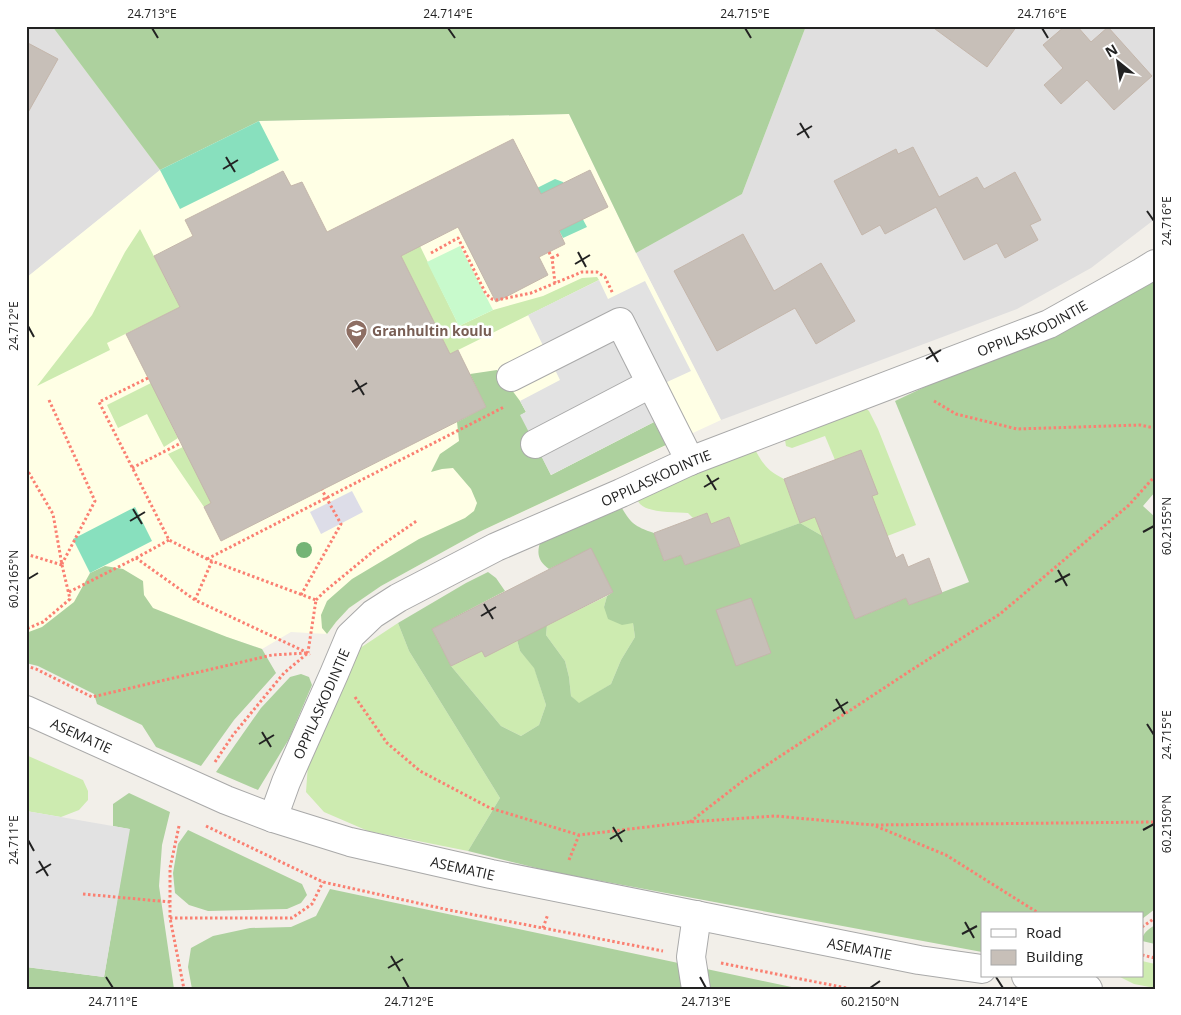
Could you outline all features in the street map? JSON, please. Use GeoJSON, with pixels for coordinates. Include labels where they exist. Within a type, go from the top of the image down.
{"type":"FeatureCollection","features":[{"type":"Feature","properties":{"kind":"street","name":"OPPILASKODINTIE"},"geometry":{"type":"LineString","coordinates":[[272,818],[350,636],[373,614],[398,598],[496,547],[690,461],[1049,324],[1155,264]]}},
{"type":"Feature","properties":{"kind":"street"},"geometry":{"type":"LineString","coordinates":[[511,377],[620,322],[690,461]]}},
{"type":"Feature","properties":{"kind":"street"},"geometry":{"type":"LineString","coordinates":[[535,444],[650,384]]}},
{"type":"Feature","properties":{"kind":"street","name":"ASEMATIE"},"geometry":{"type":"LineString","coordinates":[[26,710],[226,800],[272,818],[350,842],[491,874],[919,960],[981,969]]}},
{"type":"Feature","properties":{"kind":"street"},"geometry":{"type":"LineString","coordinates":[[696,989],[691,957],[697,915]]}},
{"type":"Feature","properties":{"kind":"street","name":"ASEMATIE"},"geometry":{"type":"LineString","coordinates":[[919,960],[981,989]]}},
{"type":"Feature","properties":{"kind":"street"},"geometry":{"type":"LineString","coordinates":[[1036,978],[1088,989]]}},
{"type":"Feature","properties":{"kind":"path"},"geometry":{"type":"LineString","coordinates":[[430,253],[458,238],[486,294],[492,299],[497,300],[531,293],[582,272],[597,272],[605,277],[613,295]]}},
{"type":"Feature","properties":{"kind":"path"},"geometry":{"type":"LineString","coordinates":[[549,252],[552,258],[556,283]]}},
{"type":"Feature","properties":{"kind":"path"},"geometry":{"type":"LineString","coordinates":[[552,258],[560,254]]}},
{"type":"Feature","properties":{"kind":"path"},"geometry":{"type":"LineString","coordinates":[[207,559],[506,406],[511,377]]}},
{"type":"Feature","properties":{"kind":"path"},"geometry":{"type":"LineString","coordinates":[[148,378],[99,402],[169,540],[207,559],[316,600]]}},
{"type":"Feature","properties":{"kind":"path"},"geometry":{"type":"LineString","coordinates":[[902,380],[956,414],[1017,429],[1140,425],[1155,428]]}},
{"type":"Feature","properties":{"kind":"path"},"geometry":{"type":"LineString","coordinates":[[49,400],[95,501],[62,565]]}},
{"type":"Feature","properties":{"kind":"path"},"geometry":{"type":"LineString","coordinates":[[132,468],[181,443]]}},
{"type":"Feature","properties":{"kind":"path"},"geometry":{"type":"LineString","coordinates":[[26,468],[53,514],[70,599],[43,622],[26,628]]}},
{"type":"Feature","properties":{"kind":"path"},"geometry":{"type":"LineString","coordinates":[[689,822],[744,780],[1000,614],[1129,505],[1155,476]]}},
{"type":"Feature","properties":{"kind":"path"},"geometry":{"type":"LineString","coordinates":[[301,595],[341,524],[322,490]]}},
{"type":"Feature","properties":{"kind":"path"},"geometry":{"type":"LineString","coordinates":[[308,652],[316,600],[376,549],[418,520]]}},
{"type":"Feature","properties":{"kind":"path"},"geometry":{"type":"LineString","coordinates":[[69,592],[169,540]]}},
{"type":"Feature","properties":{"kind":"path"},"geometry":{"type":"LineString","coordinates":[[26,554],[62,565]]}},
{"type":"Feature","properties":{"kind":"path"},"geometry":{"type":"LineString","coordinates":[[136,558],[195,600],[308,652],[320,668],[346,679],[351,691],[387,743],[420,771],[490,808],[579,835],[689,822],[775,816],[873,825],[1155,822]]}},
{"type":"Feature","properties":{"kind":"path"},"geometry":{"type":"LineString","coordinates":[[195,600],[212,561]]}},
{"type":"Feature","properties":{"kind":"path"},"geometry":{"type":"LineString","coordinates":[[26,666],[36,669],[92,697],[272,655],[308,652]]}},
{"type":"Feature","properties":{"kind":"path"},"geometry":{"type":"LineString","coordinates":[[873,825],[946,855],[1037,912]]}},
{"type":"Feature","properties":{"kind":"path"},"geometry":{"type":"LineString","coordinates":[[179,826],[170,868],[170,918],[184,989]]}},
{"type":"Feature","properties":{"kind":"path"},"geometry":{"type":"LineString","coordinates":[[569,861],[579,835]]}},
{"type":"Feature","properties":{"kind":"path"},"geometry":{"type":"LineString","coordinates":[[170,918],[292,918],[312,904],[323,882]]}},
{"type":"Feature","properties":{"kind":"path"},"geometry":{"type":"LineString","coordinates":[[83,894],[170,902]]}},
{"type":"Feature","properties":{"kind":"path"},"geometry":{"type":"LineString","coordinates":[[543,928],[548,914]]}},
{"type":"Feature","properties":{"kind":"path"},"geometry":{"type":"LineString","coordinates":[[1144,926],[1155,918]]}},
{"type":"Feature","properties":{"kind":"shaded area"},"geometry":{"type":"Polygon","coordinates":[[[26,26],[52,26],[160,170],[26,278],[26,26]]]}},
{"type":"Feature","properties":{"kind":"shaded area"},"geometry":{"type":"Polygon","coordinates":[[[806,26],[1155,26],[1155,219],[1091,268],[1017,309],[721,420],[636,253],[742,194],[806,26]]]}},
{"type":"Feature","properties":{"kind":"shaded area","name":"Granhultin koulu"},"geometry":{"type":"Polygon","coordinates":[[[569,114],[636,253],[721,420],[479,532],[381,586],[349,608],[327,634],[291,632],[262,649],[227,637],[26,634],[26,278],[160,170],[259,121],[569,114]]]}},
{"type":"Feature","properties":{"kind":"shaded area"},"geometry":{"type":"Polygon","coordinates":[[[599,280],[608,299],[645,281],[691,371],[667,382],[654,422],[551,475],[520,415],[526,412],[520,401],[560,380],[528,315],[599,280]]]}},
{"type":"Feature","properties":{"kind":"shaded area"},"geometry":{"type":"Polygon","coordinates":[[[352,491],[363,512],[321,534],[310,512],[352,491]]]}},
{"type":"Feature","properties":{"kind":"shaded area"},"geometry":{"type":"Polygon","coordinates":[[[26,811],[130,829],[104,977],[26,967],[26,811]]]}},
{"type":"Feature","properties":{"kind":"green space"},"geometry":{"type":"Polygon","coordinates":[[[52,26],[806,26],[742,194],[636,253],[569,114],[259,121],[160,170],[52,26]]]}},
{"type":"Feature","properties":{"kind":"green space"},"geometry":{"type":"Polygon","coordinates":[[[259,121],[279,160],[180,209],[160,170],[259,121]]]}},
{"type":"Feature","properties":{"kind":"green space"},"geometry":{"type":"Polygon","coordinates":[[[555,179],[563,182],[587,227],[563,238],[537,188],[555,179]]]}},
{"type":"Feature","properties":{"kind":"green space"},"geometry":{"type":"Polygon","coordinates":[[[140,229],[180,307],[107,343],[110,350],[37,386],[92,315],[125,252],[140,229]]]}},
{"type":"Feature","properties":{"kind":"green space"},"geometry":{"type":"Polygon","coordinates":[[[420,246],[459,326],[493,310],[543,296],[582,278],[597,277],[599,280],[450,354],[401,256],[420,246]]]}},
{"type":"Feature","properties":{"kind":"green space"},"geometry":{"type":"Polygon","coordinates":[[[460,246],[493,310],[459,326],[427,262],[460,246]]]}},
{"type":"Feature","properties":{"kind":"green space"},"geometry":{"type":"Polygon","coordinates":[[[1155,276],[1155,492],[1143,506],[1155,517],[1155,909],[1144,917],[1144,912],[981,912],[981,952],[553,872],[468,851],[500,798],[409,651],[398,623],[488,572],[496,578],[505,591],[432,629],[451,666],[501,726],[521,736],[539,725],[546,705],[534,668],[520,651],[517,640],[547,625],[546,635],[565,661],[571,696],[579,703],[611,684],[621,660],[635,637],[633,623],[622,625],[608,619],[604,607],[607,596],[613,592],[591,549],[549,569],[542,563],[538,553],[541,540],[620,505],[633,523],[654,533],[664,561],[681,555],[685,565],[800,523],[838,545],[831,558],[855,619],[906,598],[909,605],[969,582],[895,401],[1147,282],[1155,276]]]}},
{"type":"Feature","properties":{"kind":"green space"},"geometry":{"type":"Polygon","coordinates":[[[497,370],[526,412],[521,415],[551,475],[654,422],[666,445],[479,532],[381,586],[349,608],[327,634],[322,628],[321,615],[327,601],[352,579],[419,539],[465,518],[474,511],[477,503],[471,489],[453,468],[431,472],[440,454],[459,441],[457,422],[486,407],[470,374],[497,370]]]}},
{"type":"Feature","properties":{"kind":"green space"},"geometry":{"type":"Polygon","coordinates":[[[151,383],[178,438],[164,447],[147,414],[118,428],[107,405],[151,383]]]}},
{"type":"Feature","properties":{"kind":"green space"},"geometry":{"type":"Polygon","coordinates":[[[864,407],[869,411],[878,429],[916,525],[869,543],[838,545],[800,523],[740,546],[729,517],[711,524],[707,513],[693,518],[688,513],[656,511],[644,507],[636,497],[753,446],[766,466],[773,473],[784,479],[800,522],[877,494],[861,450],[835,460],[825,436],[792,448],[786,446],[785,440],[790,434],[864,407]]]}},
{"type":"Feature","properties":{"kind":"green space"},"geometry":{"type":"Polygon","coordinates":[[[183,447],[216,500],[204,507],[168,454],[183,447]]]}},
{"type":"Feature","properties":{"kind":"green space"},"geometry":{"type":"Polygon","coordinates":[[[135,507],[152,541],[90,573],[73,539],[135,507]]]}},
{"type":"Feature","properties":{"kind":"green space"},"geometry":{"type":"Polygon","coordinates":[[[105,566],[123,569],[143,581],[144,595],[153,608],[262,649],[276,673],[234,720],[201,766],[156,747],[142,725],[97,704],[94,694],[38,666],[26,663],[26,633],[42,627],[74,602],[90,573],[105,566]]]}},
{"type":"Feature","properties":{"kind":"green space"},"geometry":{"type":"Polygon","coordinates":[[[607,596],[604,607],[633,623],[635,637],[621,660],[611,684],[579,704],[571,696],[565,661],[546,635],[547,625],[607,596]]]}},
{"type":"Feature","properties":{"kind":"green space"},"geometry":{"type":"Polygon","coordinates":[[[398,623],[409,651],[500,798],[468,851],[368,831],[324,812],[306,792],[308,764],[351,654],[398,623]]]}},
{"type":"Feature","properties":{"kind":"green space"},"geometry":{"type":"Polygon","coordinates":[[[517,640],[520,651],[534,667],[546,705],[539,725],[521,736],[501,726],[451,666],[482,651],[485,656],[517,640]]]}},
{"type":"Feature","properties":{"kind":"green space"},"geometry":{"type":"Polygon","coordinates":[[[301,674],[309,677],[312,685],[289,739],[258,790],[216,772],[261,708],[290,677],[301,674]]]}},
{"type":"Feature","properties":{"kind":"green space"},"geometry":{"type":"Polygon","coordinates":[[[26,755],[83,780],[88,791],[88,800],[79,810],[61,817],[26,811],[26,755]]]}},
{"type":"Feature","properties":{"kind":"green space"},"geometry":{"type":"Polygon","coordinates":[[[129,793],[170,812],[162,845],[159,886],[174,989],[26,989],[26,967],[104,977],[129,829],[113,826],[113,804],[129,793]]]}},
{"type":"Feature","properties":{"kind":"green space"},"geometry":{"type":"Polygon","coordinates":[[[188,830],[302,884],[307,895],[301,903],[287,909],[208,911],[189,905],[175,893],[173,873],[178,844],[188,830]]]}},
{"type":"Feature","properties":{"kind":"green space"},"geometry":{"type":"Polygon","coordinates":[[[330,889],[801,989],[192,989],[188,967],[191,948],[213,936],[250,928],[291,927],[316,916],[330,889]]]}},
{"type":"Feature","properties":{"kind":"green space"},"geometry":{"type":"Polygon","coordinates":[[[1155,925],[1155,944],[1144,941],[1144,935],[1155,925]]]}},
{"type":"Feature","properties":{"kind":"green space"},"geometry":{"type":"Polygon","coordinates":[[[1144,961],[1155,964],[1155,988],[1134,984],[1122,978],[1144,978],[1144,961]]]}},
{"type":"Feature","properties":{"kind":"building"},"geometry":{"type":"Polygon","coordinates":[[[931,26],[1017,26],[987,67],[931,26]]]}},
{"type":"Feature","properties":{"kind":"building"},"geometry":{"type":"Polygon","coordinates":[[[1065,26],[1077,26],[1091,42],[1108,27],[1152,76],[1114,110],[1087,80],[1061,104],[1044,85],[1063,68],[1043,45],[1065,26]]]}},
{"type":"Feature","properties":{"kind":"building"},"geometry":{"type":"Polygon","coordinates":[[[26,42],[58,59],[26,116],[26,42]]]}},
{"type":"Feature","properties":{"kind":"building"},"geometry":{"type":"Polygon","coordinates":[[[513,139],[541,194],[590,170],[608,207],[559,231],[565,244],[539,257],[548,275],[496,302],[458,227],[401,256],[450,354],[458,350],[486,407],[221,541],[204,507],[211,503],[126,334],[180,307],[154,256],[193,236],[185,220],[283,171],[291,186],[302,182],[327,232],[513,139]]]}},
{"type":"Feature","properties":{"kind":"building"},"geometry":{"type":"Polygon","coordinates":[[[913,147],[939,197],[977,177],[984,189],[1015,172],[1041,220],[1030,225],[1038,240],[1005,258],[997,243],[964,260],[936,207],[885,234],[880,225],[862,235],[834,181],[896,149],[898,154],[913,147]]]}},
{"type":"Feature","properties":{"kind":"building"},"geometry":{"type":"Polygon","coordinates":[[[743,234],[774,291],[821,263],[855,321],[816,344],[795,308],[717,351],[674,271],[743,234]]]}},
{"type":"Feature","properties":{"kind":"building"},"geometry":{"type":"Polygon","coordinates":[[[861,450],[878,494],[872,496],[896,558],[903,554],[908,567],[929,558],[942,593],[909,605],[906,598],[855,619],[815,517],[800,523],[784,479],[861,450]]]}},
{"type":"Feature","properties":{"kind":"building"},"geometry":{"type":"Polygon","coordinates":[[[707,513],[711,524],[729,517],[740,546],[685,565],[681,555],[664,561],[654,533],[707,513]]]}},
{"type":"Feature","properties":{"kind":"building"},"geometry":{"type":"Polygon","coordinates":[[[591,548],[613,592],[485,657],[482,651],[451,666],[432,629],[591,548]]]}},
{"type":"Feature","properties":{"kind":"building"},"geometry":{"type":"Polygon","coordinates":[[[751,598],[771,653],[736,666],[716,610],[751,598]]]}},
{"type":"Feature","properties":{"kind":"place","name":"Granhultin koulu"},"geometry":{"type":"Point","coordinates":[356,349]}}]}
